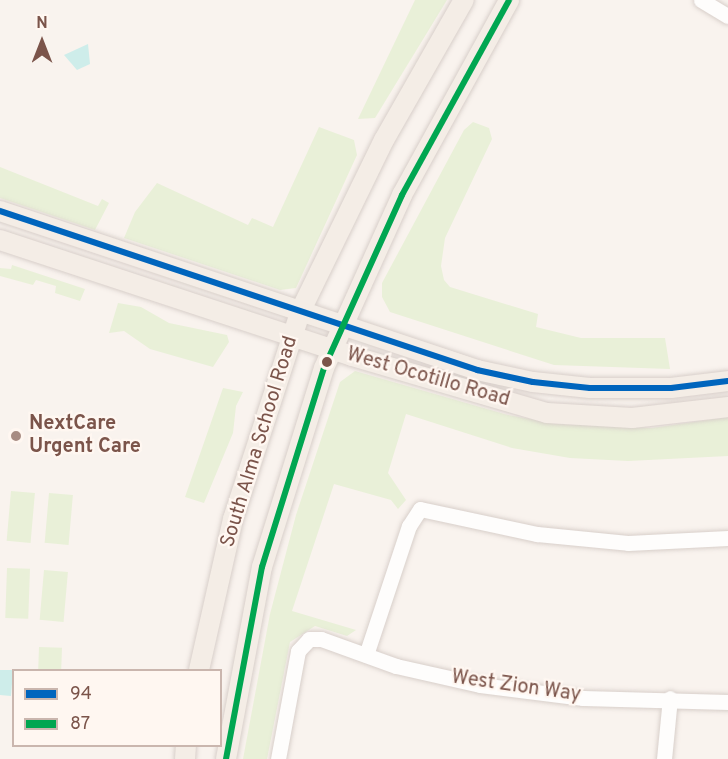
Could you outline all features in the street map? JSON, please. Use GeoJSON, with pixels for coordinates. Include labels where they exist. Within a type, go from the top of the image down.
{"type":"FeatureCollection","features":[{"type":"Feature","properties":{"kind":"main road","name":"South Alma School Road"},"geometry":{"type":"LineString","coordinates":[[199,669],[233,519],[301,310],[384,140],[464,0]]}},
{"type":"Feature","properties":{"kind":"main road"},"geometry":{"type":"LineString","coordinates":[[480,51],[494,0]]}},
{"type":"Feature","properties":{"kind":"main road","name":"South Alma School Road"},"geometry":{"type":"LineString","coordinates":[[226,759],[227,714],[271,534],[331,350],[402,195],[509,0]]}},
{"type":"Feature","properties":{"kind":"main road","name":"West Ocotillo Road"},"geometry":{"type":"LineString","coordinates":[[0,211],[477,370],[533,382],[590,388],[671,388],[723,382]]}},
{"type":"Feature","properties":{"kind":"main road","name":"West Ocotillo Road"},"geometry":{"type":"LineString","coordinates":[[0,240],[331,350],[547,412],[632,418],[728,407]]}},
{"type":"Feature","properties":{"kind":"main road"},"geometry":{"type":"LineString","coordinates":[[601,416],[640,404],[700,396],[723,382]]}},
{"type":"Feature","properties":{"kind":"street"},"geometry":{"type":"LineString","coordinates":[[701,0],[728,16]]}},
{"type":"Feature","properties":{"kind":"street"},"geometry":{"type":"LineString","coordinates":[[366,655],[409,526],[420,509],[537,534],[628,543],[728,538]]}},
{"type":"Feature","properties":{"kind":"street","name":"West Zion Way"},"geometry":{"type":"LineString","coordinates":[[278,759],[298,651],[309,639],[396,666],[480,685],[583,698],[670,698],[728,702]]}},
{"type":"Feature","properties":{"kind":"street"},"geometry":{"type":"LineString","coordinates":[[664,759],[670,698]]}},
{"type":"Feature","properties":{"kind":"green space"},"geometry":{"type":"Polygon","coordinates":[[[415,0],[447,0],[375,118],[358,119],[415,0]]]}},
{"type":"Feature","properties":{"kind":"green space"},"geometry":{"type":"Polygon","coordinates":[[[473,122],[489,128],[492,139],[445,238],[441,266],[444,280],[450,287],[538,314],[536,327],[581,338],[665,338],[670,369],[554,365],[390,312],[382,297],[382,283],[464,130],[473,122]]]}},
{"type":"Feature","properties":{"kind":"green space"},"geometry":{"type":"Polygon","coordinates":[[[319,127],[354,140],[357,155],[296,288],[280,290],[124,238],[135,212],[157,183],[248,225],[252,218],[273,227],[319,127]]]}},
{"type":"Feature","properties":{"kind":"green space"},"geometry":{"type":"Polygon","coordinates":[[[0,167],[98,206],[102,199],[109,203],[95,230],[0,198],[0,167]]]}},
{"type":"Feature","properties":{"kind":"green space"},"geometry":{"type":"Polygon","coordinates":[[[12,265],[85,289],[80,301],[55,293],[56,286],[36,280],[33,285],[0,276],[0,268],[11,269],[12,265]]]}},
{"type":"Feature","properties":{"kind":"green space"},"geometry":{"type":"Polygon","coordinates":[[[118,303],[141,307],[169,323],[227,335],[229,342],[213,367],[150,349],[124,331],[109,333],[118,303]]]}},
{"type":"Feature","properties":{"kind":"green space"},"geometry":{"type":"Polygon","coordinates":[[[355,371],[508,415],[557,424],[652,428],[728,417],[728,456],[628,461],[570,458],[512,448],[406,414],[388,473],[406,500],[398,509],[391,500],[334,484],[292,611],[356,630],[347,636],[315,626],[290,642],[267,759],[243,759],[270,614],[296,515],[340,382],[355,371]]]}},
{"type":"Feature","properties":{"kind":"green space"},"geometry":{"type":"Polygon","coordinates":[[[223,388],[243,392],[236,406],[233,433],[204,503],[185,497],[223,388]]]}},
{"type":"Feature","properties":{"kind":"green space"},"geometry":{"type":"Polygon","coordinates":[[[11,491],[35,493],[31,543],[7,541],[11,491]]]}},
{"type":"Feature","properties":{"kind":"green space"},"geometry":{"type":"Polygon","coordinates":[[[49,493],[73,495],[69,545],[45,543],[49,493]]]}},
{"type":"Feature","properties":{"kind":"green space"},"geometry":{"type":"Polygon","coordinates":[[[7,568],[30,569],[28,619],[5,618],[7,568]]]}},
{"type":"Feature","properties":{"kind":"green space"},"geometry":{"type":"Polygon","coordinates":[[[44,570],[68,572],[64,622],[40,620],[44,570]]]}},
{"type":"Feature","properties":{"kind":"green space"},"geometry":{"type":"Polygon","coordinates":[[[39,647],[62,648],[61,669],[38,669],[39,647]]]}},
{"type":"Feature","properties":{"kind":"water"},"geometry":{"type":"Polygon","coordinates":[[[88,44],[90,64],[77,70],[64,55],[88,44]]]}},
{"type":"Feature","properties":{"kind":"water"},"geometry":{"type":"Polygon","coordinates":[[[0,670],[12,670],[11,696],[0,695],[0,670]]]}},
{"type":"Feature","properties":{"kind":"transit line","name":"87"},"geometry":{"type":"LineString","coordinates":[[226,759],[262,567],[324,368],[402,195],[509,0]]}},
{"type":"Feature","properties":{"kind":"transit line","name":"94"},"geometry":{"type":"LineString","coordinates":[[0,211],[477,370],[533,382],[590,388],[671,388],[728,381]]}},
{"type":"Feature","properties":{"kind":"place","name":"NextCare Urgent Care"},"geometry":{"type":"Point","coordinates":[16,436]}}]}
